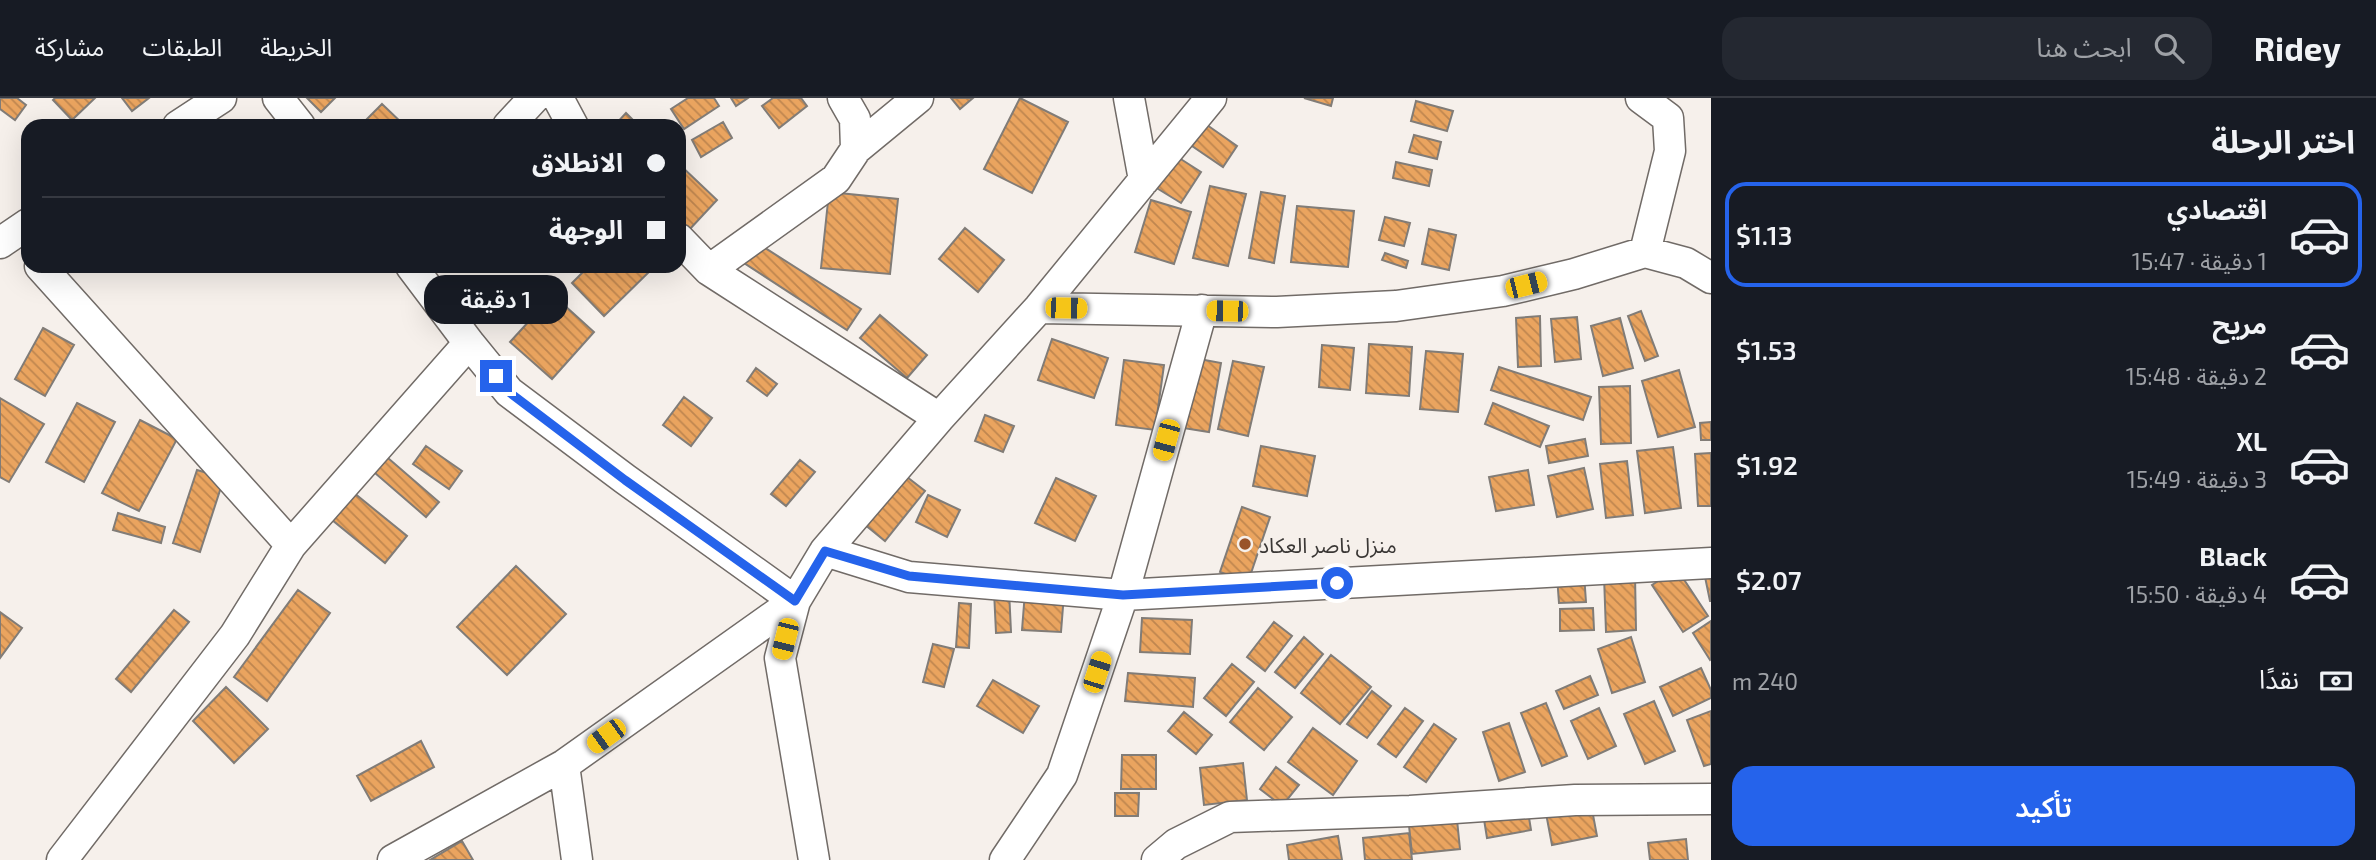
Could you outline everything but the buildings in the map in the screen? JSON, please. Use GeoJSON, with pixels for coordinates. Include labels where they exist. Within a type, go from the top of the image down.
{"type":"FeatureCollection","features":[{"type":"Feature","properties":{"kind":"street"},"geometry":{"type":"LineString","coordinates":[[189,119],[221,98]]}},
{"type":"Feature","properties":{"kind":"street"},"geometry":{"type":"LineString","coordinates":[[278,98],[294,119]]}},
{"type":"Feature","properties":{"kind":"street"},"geometry":{"type":"LineString","coordinates":[[514,119],[534,98]]}},
{"type":"Feature","properties":{"kind":"street"},"geometry":{"type":"LineString","coordinates":[[558,98],[569,119]]}},
{"type":"Feature","properties":{"kind":"street"},"geometry":{"type":"LineString","coordinates":[[843,98],[855,118],[856,149]]}},
{"type":"Feature","properties":{"kind":"street"},"geometry":{"type":"LineString","coordinates":[[709,270],[836,179],[856,149],[918,98]]}},
{"type":"Feature","properties":{"kind":"street"},"geometry":{"type":"LineString","coordinates":[[1129,98],[1144,180]]}},
{"type":"Feature","properties":{"kind":"street"},"geometry":{"type":"LineString","coordinates":[[814,860],[780,658],[795,601],[825,551],[939,418],[1039,308],[1211,98]]}},
{"type":"Feature","properties":{"kind":"street"},"geometry":{"type":"LineString","coordinates":[[1641,98],[1668,118],[1670,151],[1645,252]]}},
{"type":"Feature","properties":{"kind":"street"},"geometry":{"type":"LineString","coordinates":[[686,246],[709,270],[939,418]]}},
{"type":"Feature","properties":{"kind":"street"},"geometry":{"type":"LineString","coordinates":[[1039,308],[1277,312],[1396,306],[1503,291],[1574,274],[1645,252],[1686,263],[1711,278]]}},
{"type":"Feature","properties":{"kind":"street"},"geometry":{"type":"LineString","coordinates":[[46,273],[291,545]]}},
{"type":"Feature","properties":{"kind":"street"},"geometry":{"type":"LineString","coordinates":[[416,273],[509,392],[625,480],[795,601]]}},
{"type":"Feature","properties":{"kind":"street"},"geometry":{"type":"LineString","coordinates":[[1005,860],[1062,775],[1123,595],[1202,310]]}},
{"type":"Feature","properties":{"kind":"street"},"geometry":{"type":"LineString","coordinates":[[62,860],[235,635],[291,545],[469,343]]}},
{"type":"Feature","properties":{"kind":"street"},"geometry":{"type":"LineString","coordinates":[[825,551],[909,576],[1123,595],[1711,562]]}},
{"type":"Feature","properties":{"kind":"street"},"geometry":{"type":"LineString","coordinates":[[393,860],[564,765],[795,601]]}},
{"type":"Feature","properties":{"kind":"street"},"geometry":{"type":"LineString","coordinates":[[564,765],[577,860]]}},
{"type":"Feature","properties":{"kind":"street"},"geometry":{"type":"LineString","coordinates":[[1157,860],[1176,844],[1230,817],[1410,811],[1576,800],[1711,799]]}},
{"type":"Feature","properties":{"kind":"place","name":"منزل ناصر العكاد"},"geometry":{"type":"Point","coordinates":[1245,544]}},
{"type":"Feature","properties":{"kind":"route"},"geometry":{"type":"LineString","coordinates":[[496,376],[509,392],[625,480],[795,601],[825,551],[909,576],[1123,595],[1337,583]]}}]}
